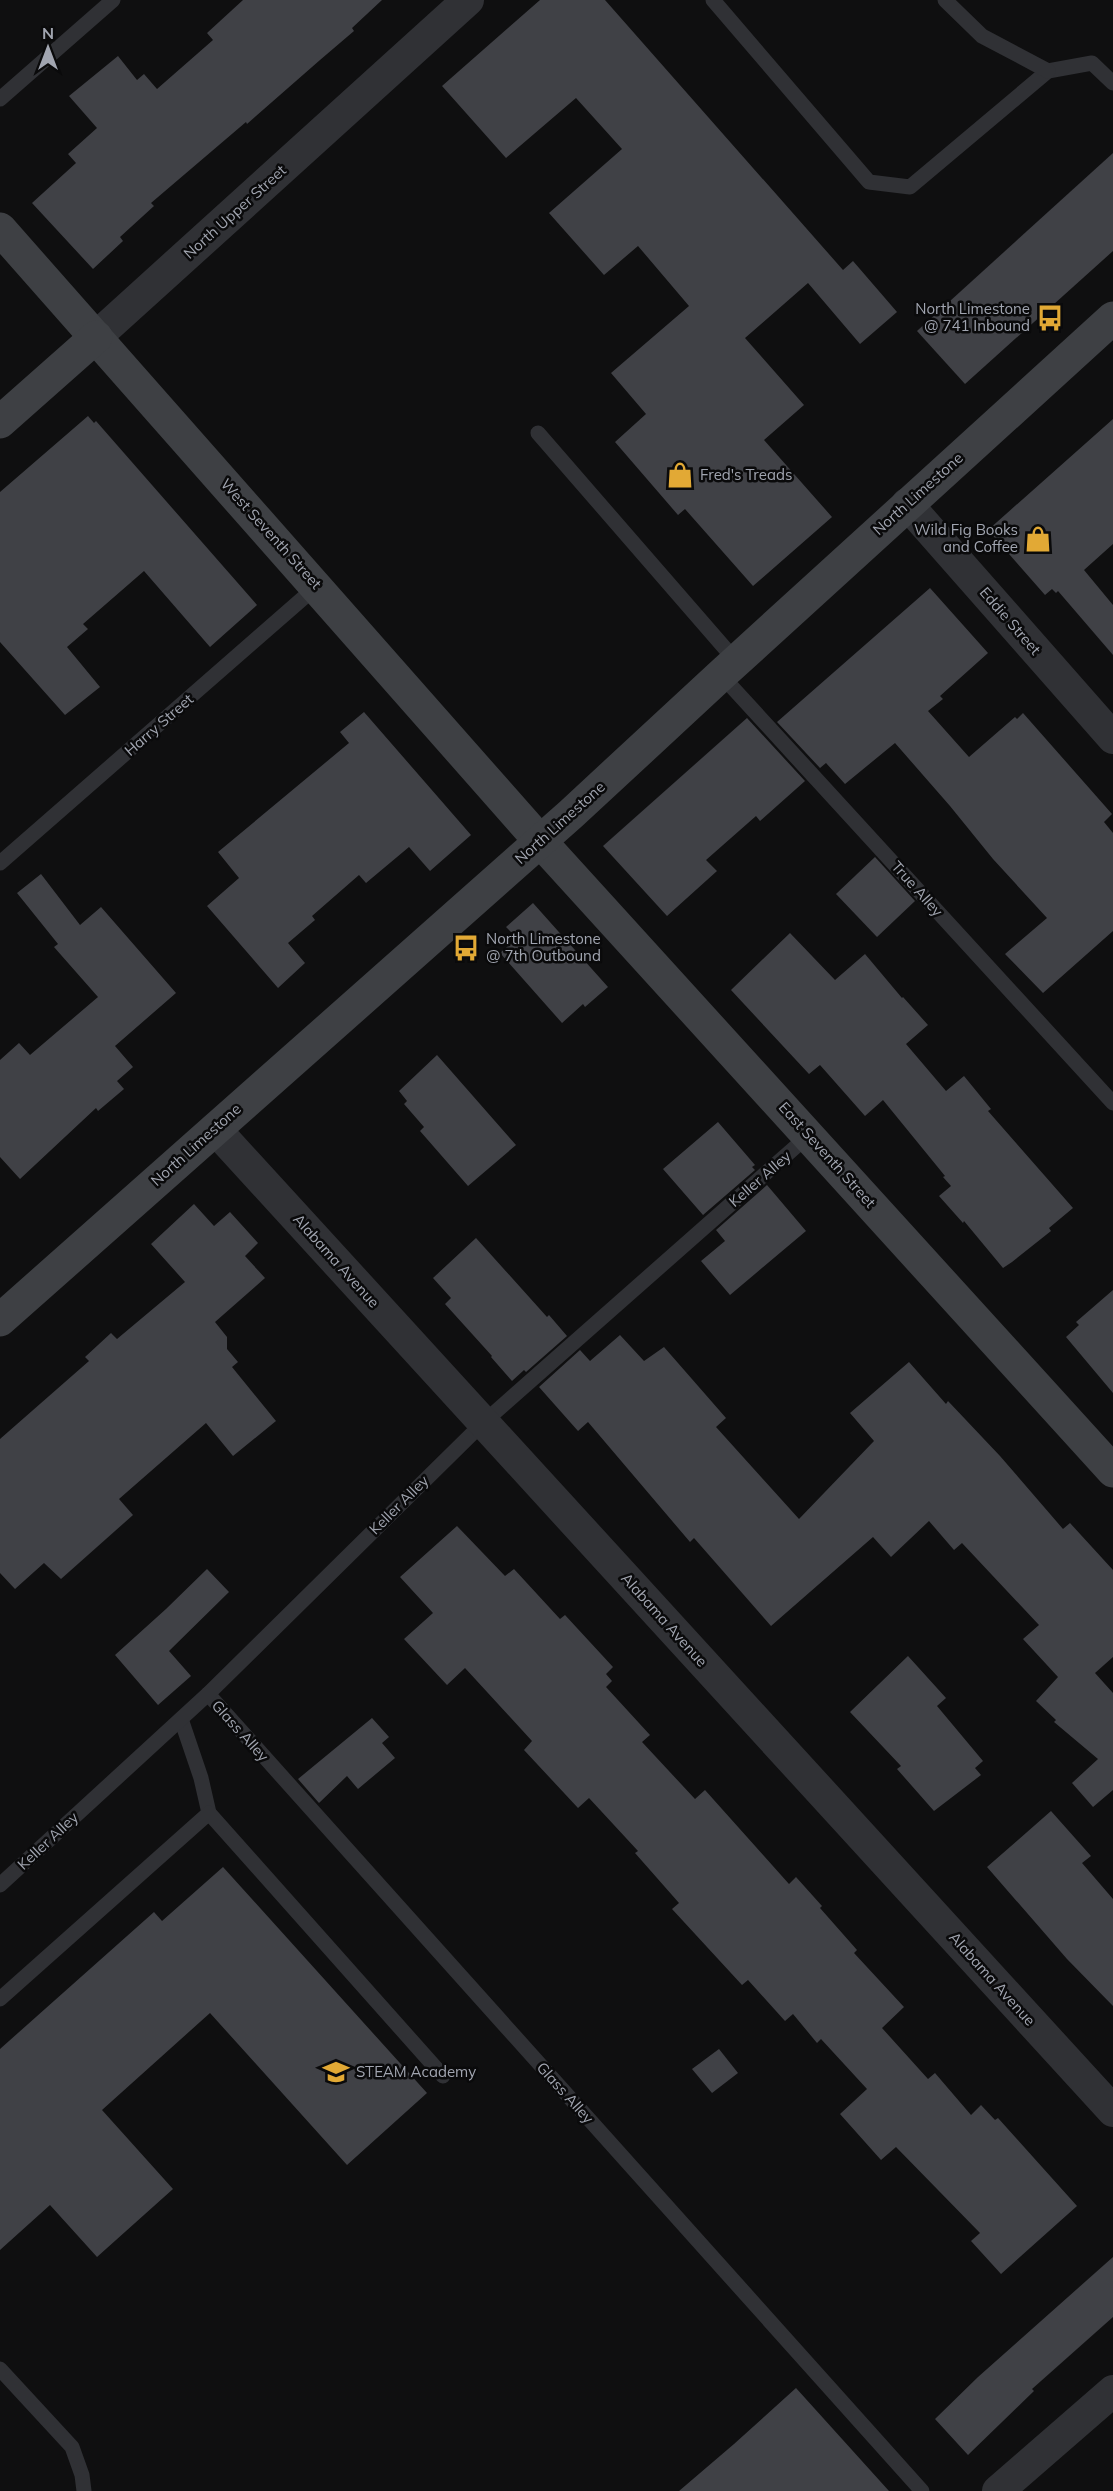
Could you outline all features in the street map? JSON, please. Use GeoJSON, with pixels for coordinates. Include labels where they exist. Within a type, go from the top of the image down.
{"type":"FeatureCollection","features":[{"type":"Feature","properties":{"kind":"street","name":"North Upper Street"},"geometry":{"type":"LineString","coordinates":[[0,422],[468,0]]}},
{"type":"Feature","properties":{"kind":"street","name":"West Seventh Street"},"geometry":{"type":"LineString","coordinates":[[0,229],[540,841]]}},
{"type":"Feature","properties":{"kind":"street","name":"North Limestone"},"geometry":{"type":"LineString","coordinates":[[0,1320],[540,841],[1113,318]]}},
{"type":"Feature","properties":{"kind":"street","name":"Eddie Street"},"geometry":{"type":"LineString","coordinates":[[907,504],[1113,738]]}},
{"type":"Feature","properties":{"kind":"street","name":"East Seventh Street"},"geometry":{"type":"LineString","coordinates":[[540,841],[1113,1471]]}},
{"type":"Feature","properties":{"kind":"street","name":"Alabama Avenue"},"geometry":{"type":"LineString","coordinates":[[214,1129],[1113,2111]]}},
{"type":"Feature","properties":{"kind":"street"},"geometry":{"type":"LineString","coordinates":[[998,2491],[1113,2391]]}},
{"type":"Feature","properties":{"kind":"lane"},"geometry":{"type":"LineString","coordinates":[[0,99],[113,0]]}},
{"type":"Feature","properties":{"kind":"lane"},"geometry":{"type":"LineString","coordinates":[[713,0],[869,183],[910,186],[1048,71],[1092,63],[1113,83]]}},
{"type":"Feature","properties":{"kind":"lane"},"geometry":{"type":"LineString","coordinates":[[945,0],[982,36],[1048,71]]}},
{"type":"Feature","properties":{"kind":"lane","name":"True Alley"},"geometry":{"type":"LineString","coordinates":[[538,433],[728,668],[1113,1103]]}},
{"type":"Feature","properties":{"kind":"lane","name":"Harry Street"},"geometry":{"type":"LineString","coordinates":[[0,863],[317,586]]}},
{"type":"Feature","properties":{"kind":"lane","name":"Keller Alley"},"geometry":{"type":"LineString","coordinates":[[0,1885],[208,1694],[484,1422],[809,1135]]}},
{"type":"Feature","properties":{"kind":"lane","name":"Glass Alley"},"geometry":{"type":"LineString","coordinates":[[208,1694],[922,2491]]}},
{"type":"Feature","properties":{"kind":"lane"},"geometry":{"type":"LineString","coordinates":[[181,1719],[201,1778],[209,1813],[443,2076]]}},
{"type":"Feature","properties":{"kind":"lane"},"geometry":{"type":"LineString","coordinates":[[0,1999],[209,1813]]}},
{"type":"Feature","properties":{"kind":"lane"},"geometry":{"type":"LineString","coordinates":[[0,2369],[72,2447],[82,2475],[84,2491]]}},
{"type":"Feature","properties":{"kind":"building"},"geometry":{"type":"Polygon","coordinates":[[[243,0],[382,0],[352,28],[354,31],[151,203],[154,206],[120,237],[123,241],[93,269],[32,203],[76,163],[68,154],[97,128],[69,96],[118,56],[137,80],[144,74],[157,89],[213,40],[207,33],[243,0]]]}},
{"type":"Feature","properties":{"kind":"building"},"geometry":{"type":"Polygon","coordinates":[[[540,0],[605,0],[843,270],[853,261],[897,312],[860,344],[808,283],[745,338],[804,405],[764,440],[832,517],[753,586],[685,509],[678,515],[615,442],[646,414],[611,373],[689,306],[638,246],[604,275],[549,213],[622,149],[576,98],[506,158],[442,86],[540,0]]]}},
{"type":"Feature","properties":{"kind":"building"},"geometry":{"type":"Polygon","coordinates":[[[1113,153],[1113,251],[965,384],[917,331],[1113,153]]]}},
{"type":"Feature","properties":{"kind":"building"},"geometry":{"type":"Polygon","coordinates":[[[88,416],[94,423],[96,421],[257,605],[210,647],[144,571],[83,624],[88,629],[67,647],[100,687],[65,715],[0,642],[0,492],[88,416]]]}},
{"type":"Feature","properties":{"kind":"building"},"geometry":{"type":"Polygon","coordinates":[[[1113,419],[1113,544],[1084,570],[1113,605],[1113,655],[1058,591],[1056,593],[1052,589],[1045,595],[988,530],[1113,419]]]}},
{"type":"Feature","properties":{"kind":"building"},"geometry":{"type":"Polygon","coordinates":[[[930,588],[988,653],[940,696],[943,699],[928,711],[969,757],[1015,717],[1017,719],[1023,713],[1112,814],[1104,822],[1113,833],[1113,931],[1043,993],[1005,954],[1047,918],[993,859],[895,743],[845,784],[826,763],[820,768],[777,722],[930,588]]]}},
{"type":"Feature","properties":{"kind":"building"},"geometry":{"type":"Polygon","coordinates":[[[364,712],[471,835],[430,871],[409,847],[366,883],[359,875],[312,916],[315,920],[288,943],[305,963],[278,988],[207,906],[239,878],[218,852],[349,743],[340,732],[364,712]]]}},
{"type":"Feature","properties":{"kind":"building"},"geometry":{"type":"Polygon","coordinates":[[[747,718],[805,781],[760,821],[756,816],[706,860],[717,871],[667,916],[603,846],[747,718]]]}},
{"type":"Feature","properties":{"kind":"building"},"geometry":{"type":"Polygon","coordinates":[[[875,857],[915,901],[877,937],[836,894],[875,857]]]}},
{"type":"Feature","properties":{"kind":"building"},"geometry":{"type":"Polygon","coordinates":[[[41,874],[80,925],[101,907],[176,993],[115,1046],[133,1067],[117,1081],[124,1089],[98,1111],[96,1108],[20,1179],[0,1157],[0,1060],[19,1043],[30,1055],[98,997],[54,947],[58,944],[17,893],[41,874]]]}},
{"type":"Feature","properties":{"kind":"building"},"geometry":{"type":"Polygon","coordinates":[[[533,903],[608,987],[585,1007],[583,1004],[562,1023],[500,953],[517,938],[506,927],[533,903]]]}},
{"type":"Feature","properties":{"kind":"building"},"geometry":{"type":"Polygon","coordinates":[[[790,933],[835,980],[865,954],[928,1025],[906,1044],[946,1091],[964,1076],[991,1109],[988,1111],[1073,1208],[1049,1228],[1051,1231],[1003,1268],[964,1221],[963,1223],[939,1196],[951,1186],[883,1100],[865,1116],[820,1065],[809,1074],[731,990],[790,933]]]}},
{"type":"Feature","properties":{"kind":"building"},"geometry":{"type":"Polygon","coordinates":[[[437,1055],[516,1145],[468,1186],[420,1131],[424,1127],[404,1104],[407,1101],[399,1091],[437,1055]]]}},
{"type":"Feature","properties":{"kind":"building"},"geometry":{"type":"Polygon","coordinates":[[[718,1122],[755,1165],[752,1167],[755,1170],[703,1215],[663,1169],[718,1122]]]}},
{"type":"Feature","properties":{"kind":"building"},"geometry":{"type":"Polygon","coordinates":[[[767,1185],[806,1231],[730,1295],[701,1261],[725,1241],[716,1230],[767,1185]]]}},
{"type":"Feature","properties":{"kind":"building"},"geometry":{"type":"Polygon","coordinates":[[[194,1204],[214,1226],[230,1212],[258,1243],[245,1256],[265,1278],[215,1322],[227,1337],[227,1349],[238,1362],[232,1367],[276,1421],[233,1456],[206,1423],[119,1499],[133,1515],[61,1579],[44,1563],[15,1589],[0,1573],[0,1439],[89,1361],[85,1357],[111,1333],[117,1339],[185,1282],[151,1244],[194,1204]]]}},
{"type":"Feature","properties":{"kind":"building"},"geometry":{"type":"Polygon","coordinates":[[[476,1238],[567,1336],[526,1372],[524,1370],[512,1381],[445,1304],[451,1298],[433,1278],[476,1238]]]}},
{"type":"Feature","properties":{"kind":"building"},"geometry":{"type":"Polygon","coordinates":[[[1113,1290],[1113,1393],[1066,1337],[1079,1325],[1076,1322],[1113,1290]]]}},
{"type":"Feature","properties":{"kind":"building"},"geometry":{"type":"Polygon","coordinates":[[[620,1335],[644,1361],[664,1347],[726,1418],[716,1427],[799,1519],[874,1441],[850,1413],[909,1362],[946,1404],[948,1401],[1000,1456],[1063,1529],[1070,1523],[1113,1570],[1113,1657],[1095,1673],[1113,1693],[1113,1790],[1093,1807],[1072,1783],[1098,1759],[1054,1722],[1056,1720],[1036,1701],[1058,1677],[1023,1639],[1039,1625],[962,1543],[954,1550],[929,1521],[891,1557],[873,1537],[771,1626],[694,1538],[690,1542],[588,1422],[578,1431],[539,1387],[580,1350],[590,1361],[620,1335]]]}},
{"type":"Feature","properties":{"kind":"building"},"geometry":{"type":"Polygon","coordinates":[[[457,1526],[505,1576],[514,1569],[560,1619],[565,1615],[613,1667],[606,1674],[612,1681],[606,1687],[650,1735],[642,1742],[695,1799],[705,1790],[789,1884],[796,1877],[822,1906],[820,1908],[857,1950],[854,1953],[904,2007],[882,2028],[928,2079],[935,2073],[971,2115],[981,2105],[995,2120],[998,2118],[1077,2206],[1001,2274],[971,2241],[980,2233],[896,2147],[881,2160],[840,2114],[867,2089],[821,2039],[817,2043],[793,2014],[785,2021],[748,1980],[742,1985],[672,1909],[679,1903],[635,1853],[638,1851],[589,1798],[578,1808],[524,1750],[532,1741],[465,1668],[447,1685],[404,1639],[433,1613],[400,1577],[457,1526]]]}},
{"type":"Feature","properties":{"kind":"building"},"geometry":{"type":"Polygon","coordinates":[[[207,1569],[229,1592],[169,1651],[191,1676],[158,1705],[115,1655],[207,1569]]]}},
{"type":"Feature","properties":{"kind":"building"},"geometry":{"type":"Polygon","coordinates":[[[908,1656],[946,1698],[937,1706],[983,1761],[975,1768],[981,1775],[934,1811],[897,1769],[901,1766],[850,1712],[908,1656]]]}},
{"type":"Feature","properties":{"kind":"building"},"geometry":{"type":"Polygon","coordinates":[[[372,1718],[389,1737],[382,1743],[395,1758],[358,1789],[347,1776],[319,1803],[298,1779],[372,1718]]]}},
{"type":"Feature","properties":{"kind":"building"},"geometry":{"type":"Polygon","coordinates":[[[1051,1811],[1091,1856],[1082,1863],[1113,1899],[1113,2006],[1067,1959],[987,1867],[1051,1811]]]}},
{"type":"Feature","properties":{"kind":"building","name":"STEAM Academy"},"geometry":{"type":"Polygon","coordinates":[[[223,1867],[427,2093],[347,2165],[210,2013],[102,2110],[173,2189],[97,2257],[50,2205],[0,2250],[0,2049],[154,1912],[162,1921],[223,1867]]]}},
{"type":"Feature","properties":{"kind":"building"},"geometry":{"type":"Polygon","coordinates":[[[719,2049],[738,2073],[712,2093],[692,2069],[719,2049]]]}},
{"type":"Feature","properties":{"kind":"building"},"geometry":{"type":"Polygon","coordinates":[[[1113,2257],[1113,2317],[1032,2389],[1034,2391],[968,2455],[935,2419],[978,2377],[1113,2257]]]}},
{"type":"Feature","properties":{"kind":"building"},"geometry":{"type":"Polygon","coordinates":[[[796,2388],[889,2491],[679,2491],[734,2444],[796,2388]]]}},
{"type":"Feature","properties":{"kind":"place","name":"North Limestone @ 741 Inbound"},"geometry":{"type":"Point","coordinates":[1050,318]}},
{"type":"Feature","properties":{"kind":"place","name":"Fred's Treads"},"geometry":{"type":"Point","coordinates":[680,475]}},
{"type":"Feature","properties":{"kind":"place","name":"Wild Fig Books and Coffee"},"geometry":{"type":"Point","coordinates":[1038,539]}},
{"type":"Feature","properties":{"kind":"place","name":"North Limestone @ 7th Outbound"},"geometry":{"type":"Point","coordinates":[466,948]}},
{"type":"Feature","properties":{"kind":"place","name":"STEAM Academy"},"geometry":{"type":"Point","coordinates":[336,2072]}}]}
